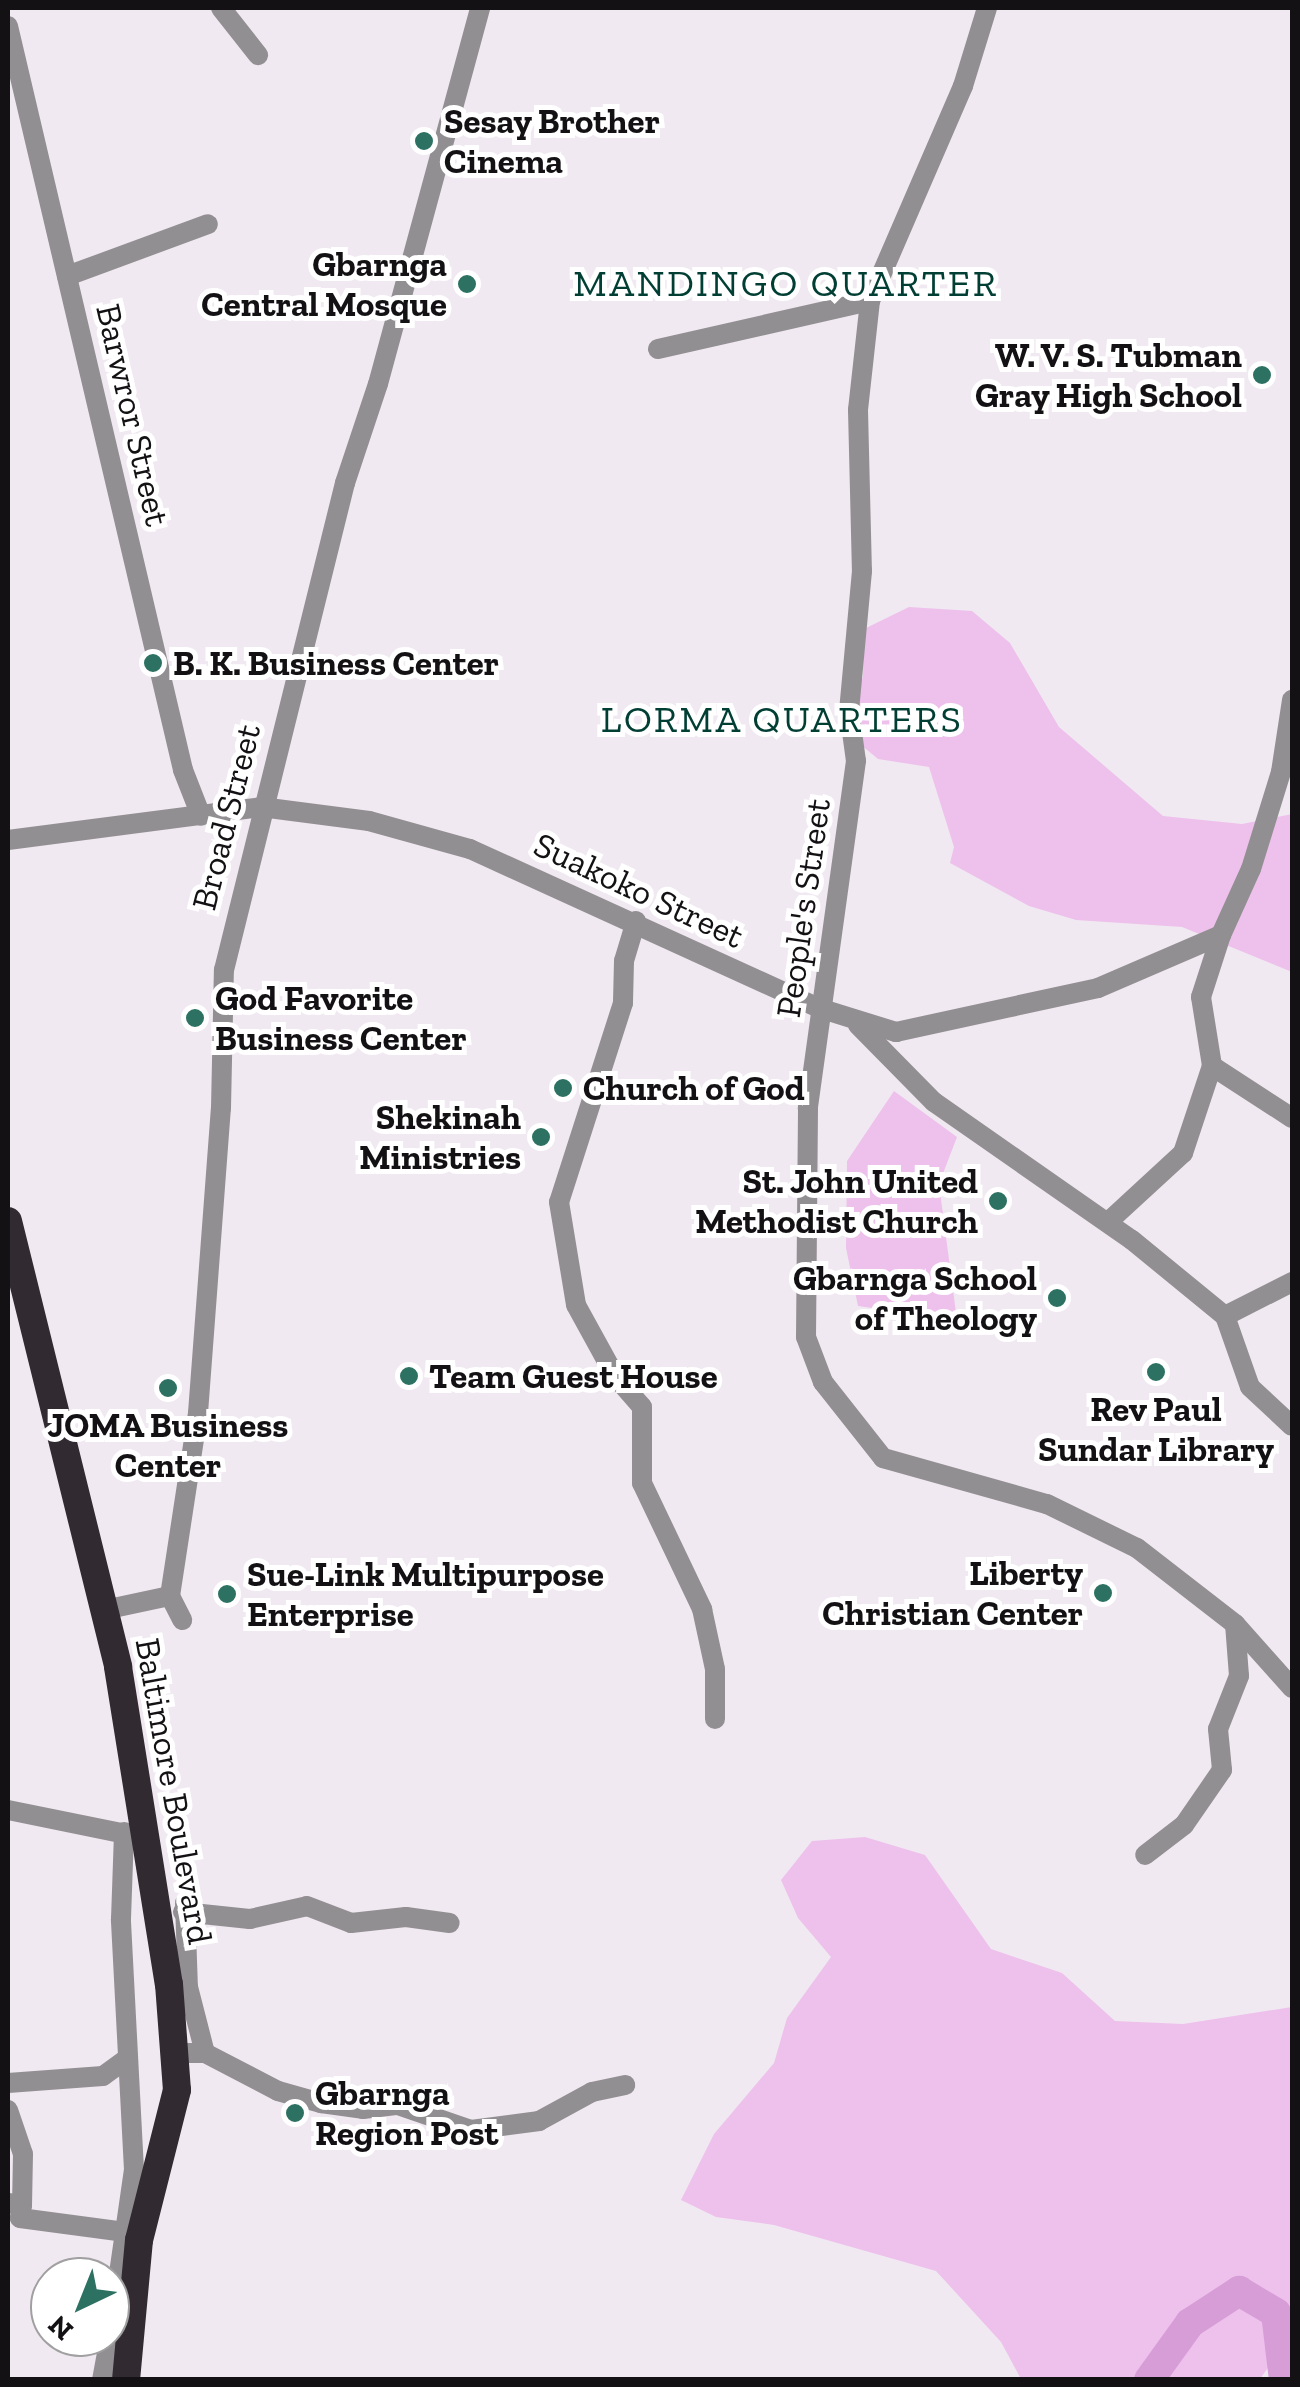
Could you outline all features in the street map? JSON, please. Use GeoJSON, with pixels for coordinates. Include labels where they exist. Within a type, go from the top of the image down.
{"type":"FeatureCollection","features":[{"type":"Feature","properties":{"kind":"highway","name":"Baltimore Boulevard"},"geometry":{"type":"LineString","coordinates":[[8,1221],[104,1610],[134,1835],[159,1905],[177,2090],[139,2240],[126,2380]]}},
{"type":"Feature","properties":{"kind":"street"},"geometry":{"type":"LineString","coordinates":[[220,8],[258,55]]}},
{"type":"Feature","properties":{"kind":"street","name":"Broad Street"},"geometry":{"type":"LineString","coordinates":[[170,1596],[198,1413],[221,1108],[224,970],[260,807],[480,8]]}},
{"type":"Feature","properties":{"kind":"street","name":"People's Street"},"geometry":{"type":"LineString","coordinates":[[987,8],[936,155],[870,301],[858,410],[862,571],[849,710],[856,761],[819,1008],[802,1237],[806,1337],[823,1382],[883,1458],[1047,1504],[1137,1548],[1234,1624],[1292,1688]]}},
{"type":"Feature","properties":{"kind":"street","name":"Barwror Street"},"geometry":{"type":"LineString","coordinates":[[8,26],[183,770],[201,816]]}},
{"type":"Feature","properties":{"kind":"street"},"geometry":{"type":"LineString","coordinates":[[67,276],[208,224]]}},
{"type":"Feature","properties":{"kind":"street"},"geometry":{"type":"LineString","coordinates":[[658,348],[870,301]]}},
{"type":"Feature","properties":{"kind":"street"},"geometry":{"type":"LineString","coordinates":[[1108,1222],[1183,1154],[1212,1066],[1201,997],[1221,935],[1251,869],[1281,772],[1292,700]]}},
{"type":"Feature","properties":{"kind":"street","name":"Suakoko Street"},"geometry":{"type":"LineString","coordinates":[[8,840],[260,807],[370,821],[470,849],[636,921],[819,1008],[856,1023],[896,1032],[1098,988],[1221,935]]}},
{"type":"Feature","properties":{"kind":"street"},"geometry":{"type":"LineString","coordinates":[[636,921],[624,961],[623,1003],[559,1202],[576,1304],[616,1376],[642,1407],[642,1484],[702,1609],[714,1669],[715,1719]]}},
{"type":"Feature","properties":{"kind":"street"},"geometry":{"type":"LineString","coordinates":[[856,1023],[934,1102],[1108,1222],[1225,1316],[1250,1387],[1292,1426]]}},
{"type":"Feature","properties":{"kind":"street"},"geometry":{"type":"LineString","coordinates":[[1212,1066],[1292,1118]]}},
{"type":"Feature","properties":{"kind":"street"},"geometry":{"type":"LineString","coordinates":[[1225,1316],[1292,1282]]}},
{"type":"Feature","properties":{"kind":"street"},"geometry":{"type":"LineString","coordinates":[[104,1610],[170,1596],[182,1620]]}},
{"type":"Feature","properties":{"kind":"street"},"geometry":{"type":"LineString","coordinates":[[1144,1855],[1184,1825],[1222,1770],[1218,1729],[1239,1676],[1234,1624]]}},
{"type":"Feature","properties":{"kind":"street"},"geometry":{"type":"LineString","coordinates":[[8,1810],[134,1835],[128,2058],[134,2170],[122,2257]]}},
{"type":"Feature","properties":{"kind":"street"},"geometry":{"type":"LineString","coordinates":[[205,2053],[188,1988],[185,1905],[250,1919],[306,1906],[351,1923],[406,1918],[450,1923]]}},
{"type":"Feature","properties":{"kind":"street"},"geometry":{"type":"LineString","coordinates":[[174,2053],[205,2053],[306,2099],[364,2110],[398,2106],[471,2130],[539,2120],[592,2092],[625,2085]]}},
{"type":"Feature","properties":{"kind":"street"},"geometry":{"type":"LineString","coordinates":[[8,2083],[103,2076],[128,2058]]}},
{"type":"Feature","properties":{"kind":"street"},"geometry":{"type":"LineString","coordinates":[[8,2110],[24,2154],[14,2204],[20,2218],[126,2232]]}},
{"type":"Feature","properties":{"kind":"shaded area"},"geometry":{"type":"Polygon","coordinates":[[[909,607],[972,611],[1010,643],[1059,727],[1163,816],[1242,824],[1292,814],[1292,972],[1182,927],[1076,920],[1029,906],[950,863],[954,847],[929,767],[878,759],[860,744],[850,710],[863,677],[864,629],[909,607]]]}},
{"type":"Feature","properties":{"kind":"shaded area"},"geometry":{"type":"Polygon","coordinates":[[[894,1091],[957,1137],[939,1184],[957,1320],[858,1306],[846,1248],[847,1161],[894,1091]]]}},
{"type":"Feature","properties":{"kind":"shaded area"},"geometry":{"type":"Polygon","coordinates":[[[865,1837],[925,1855],[991,1949],[1062,1973],[1115,2021],[1183,2024],[1292,2007],[1292,2366],[1270,2365],[1260,2379],[1021,2379],[1001,2342],[936,2271],[774,2225],[716,2217],[681,2200],[714,2134],[774,2063],[787,2018],[831,1957],[798,1918],[781,1880],[812,1841],[865,1837]]]}},
{"type":"Feature","properties":{"kind":"waterway"},"geometry":{"type":"LineString","coordinates":[[1149,2380],[1190,2323],[1239,2291],[1276,2313],[1284,2380]]}},
{"type":"Feature","properties":{"kind":"place","name":"Sesay Brother Cinema"},"geometry":{"type":"Point","coordinates":[424,141]}},
{"type":"Feature","properties":{"kind":"place","name":"Gbarnga Central Mosque"},"geometry":{"type":"Point","coordinates":[467,284]}},
{"type":"Feature","properties":{"kind":"place","name":"W. V. S. Tubman Gray High School"},"geometry":{"type":"Point","coordinates":[1262,375]}},
{"type":"Feature","properties":{"kind":"place","name":"B. K. Business Center"},"geometry":{"type":"Point","coordinates":[153,663]}},
{"type":"Feature","properties":{"kind":"place","name":"God Favorite Business Center"},"geometry":{"type":"Point","coordinates":[195,1018]}},
{"type":"Feature","properties":{"kind":"place","name":"Church of God"},"geometry":{"type":"Point","coordinates":[563,1088]}},
{"type":"Feature","properties":{"kind":"place","name":"Shekinah Ministries"},"geometry":{"type":"Point","coordinates":[541,1137]}},
{"type":"Feature","properties":{"kind":"place","name":"St. John United Methodist Church"},"geometry":{"type":"Point","coordinates":[998,1201]}},
{"type":"Feature","properties":{"kind":"place","name":"Gbarnga School of Theology"},"geometry":{"type":"Point","coordinates":[1057,1298]}},
{"type":"Feature","properties":{"kind":"place","name":"Rev Paul Sundar Library"},"geometry":{"type":"Point","coordinates":[1156,1372]}},
{"type":"Feature","properties":{"kind":"place","name":"Team Guest House"},"geometry":{"type":"Point","coordinates":[409,1376]}},
{"type":"Feature","properties":{"kind":"place","name":"JOMA Business Center"},"geometry":{"type":"Point","coordinates":[168,1388]}},
{"type":"Feature","properties":{"kind":"place","name":"Liberty Christian Center"},"geometry":{"type":"Point","coordinates":[1103,1593]}},
{"type":"Feature","properties":{"kind":"place","name":"Sue-Link Multipurpose Enterprise"},"geometry":{"type":"Point","coordinates":[227,1594]}},
{"type":"Feature","properties":{"kind":"place","name":"Gbarnga Region Post"},"geometry":{"type":"Point","coordinates":[295,2113]}},
{"type":"Feature","properties":{"kind":"district","name":"MANDINGO QUARTER"},"geometry":{"type":"Point","coordinates":[786,284]}},
{"type":"Feature","properties":{"kind":"district","name":"LORMA QUARTERS"},"geometry":{"type":"Point","coordinates":[782,720]}}]}
